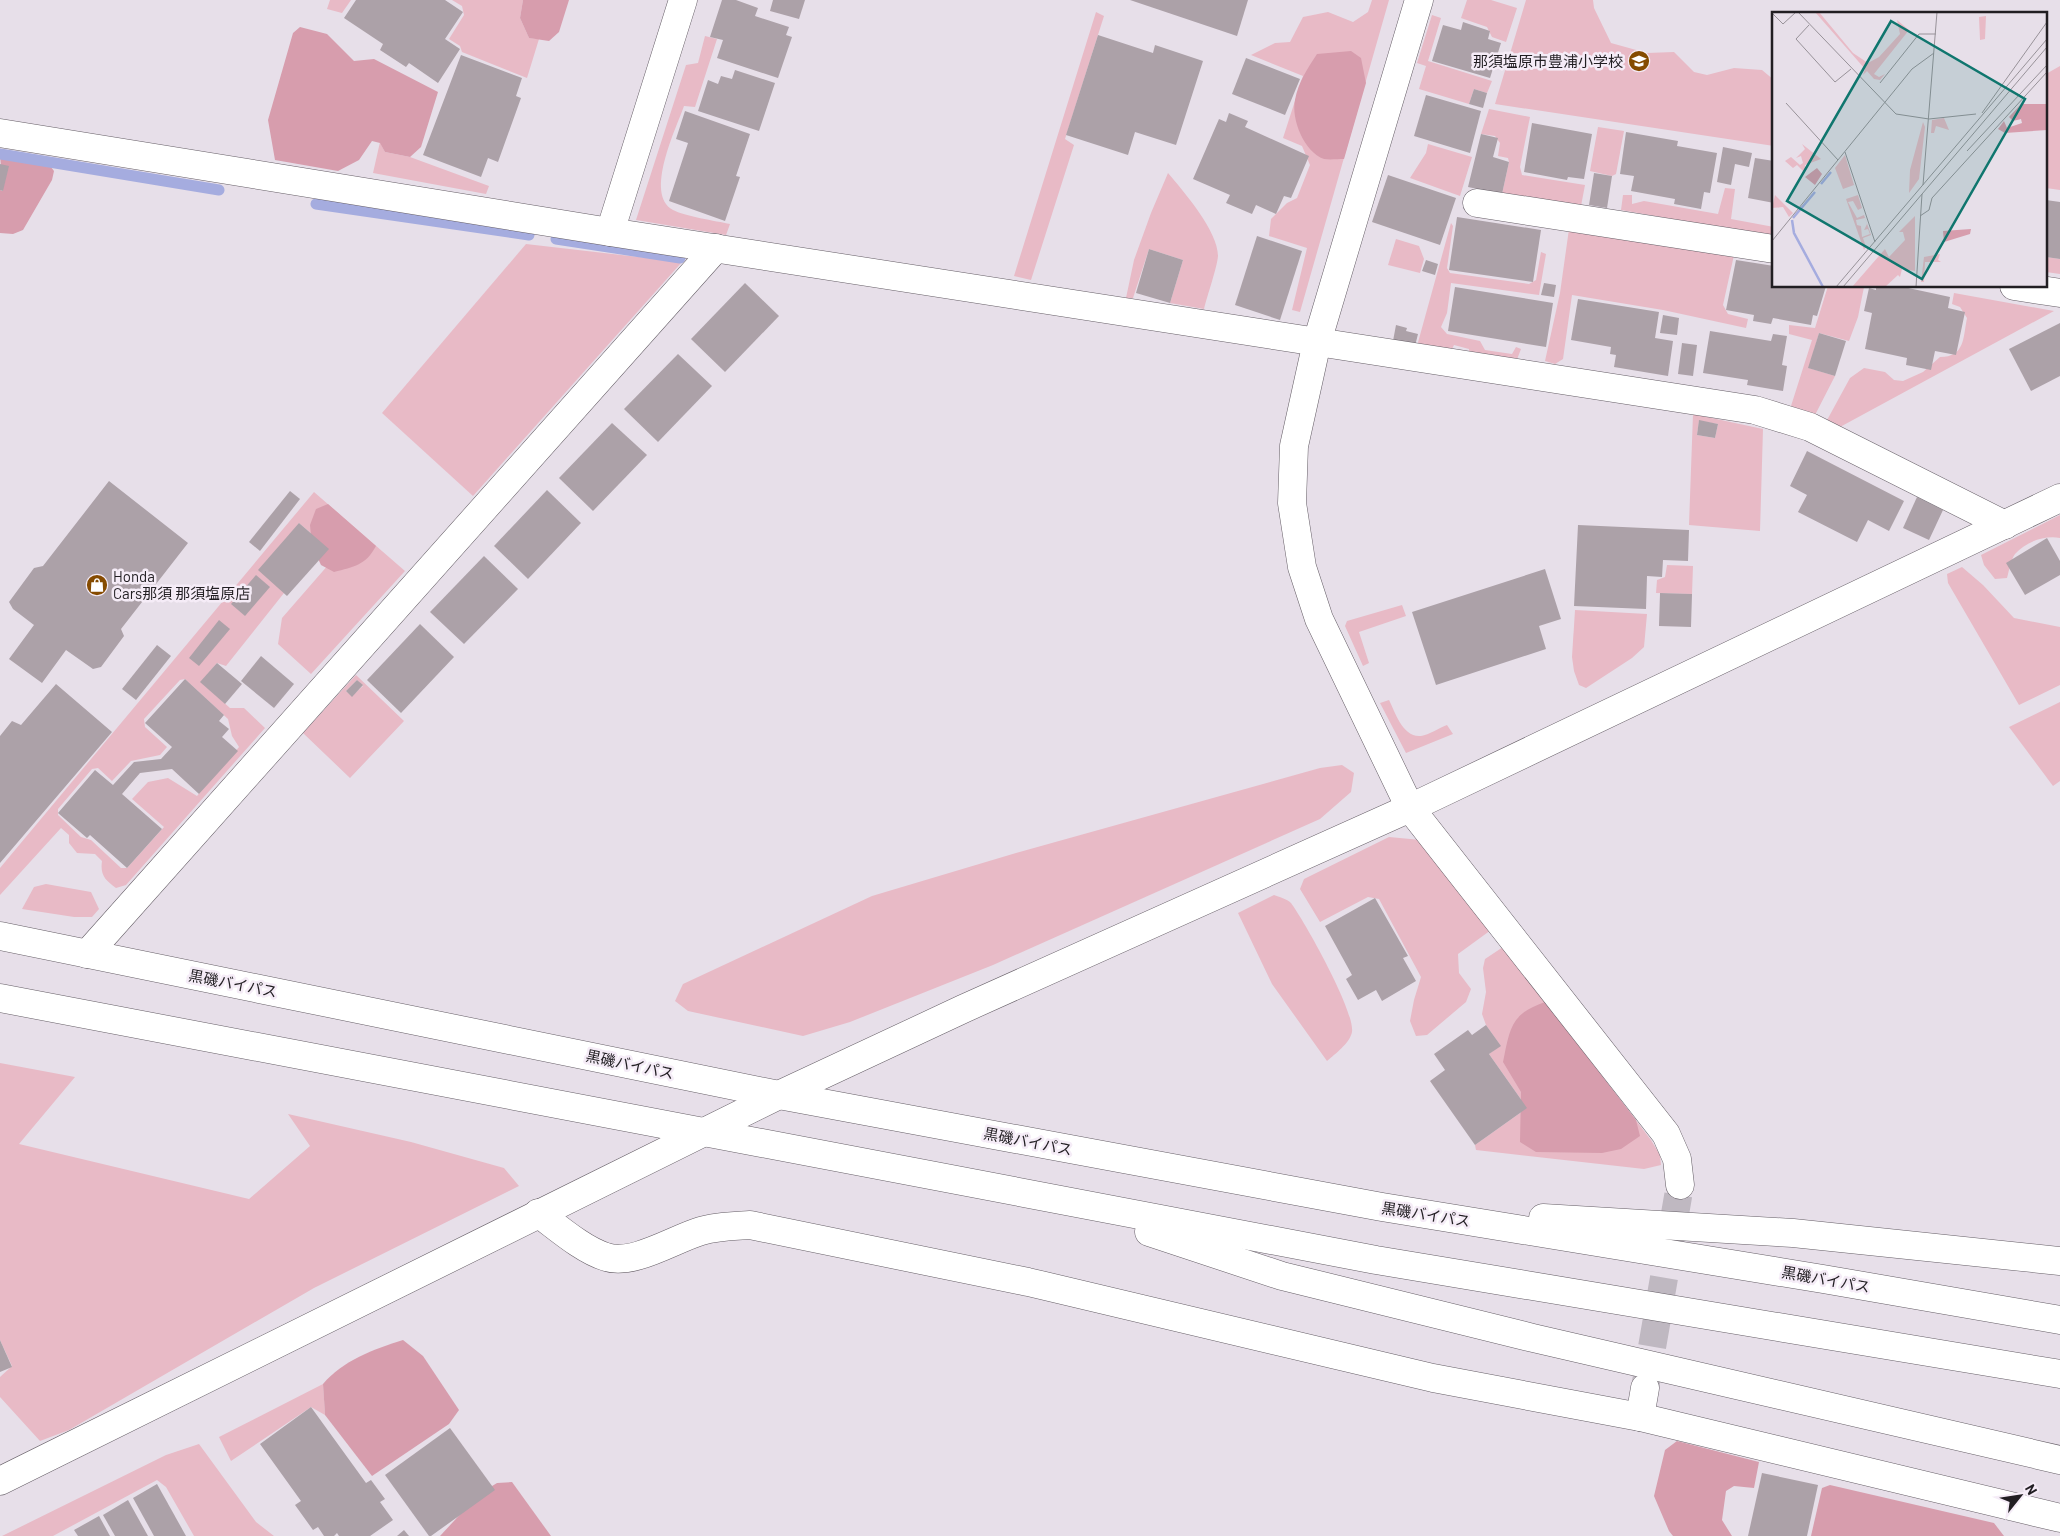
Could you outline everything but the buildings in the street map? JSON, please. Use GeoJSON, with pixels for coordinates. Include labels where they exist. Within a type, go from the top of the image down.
{"type":"FeatureCollection","features":[{"type":"Feature","properties":{"kind":"main road"},"geometry":{"type":"LineString","coordinates":[[610,232],[683,0]]}},
{"type":"Feature","properties":{"kind":"main road"},"geometry":{"type":"LineString","coordinates":[[1419,0],[1317,342],[1294,446],[1292,504],[1302,567],[1319,619],[1410,808],[1666,1134],[1677,1159],[1680,1185]]}},
{"type":"Feature","properties":{"kind":"main road"},"geometry":{"type":"LineString","coordinates":[[0,134],[610,232],[1755,410],[1810,427],[2005,525]]}},
{"type":"Feature","properties":{"kind":"main road"},"geometry":{"type":"LineString","coordinates":[[1477,203],[1772,249]]}},
{"type":"Feature","properties":{"kind":"main road"},"geometry":{"type":"LineString","coordinates":[[87,954],[716,248]]}},
{"type":"Feature","properties":{"kind":"main road"},"geometry":{"type":"LineString","coordinates":[[2027,288],[2060,293]]}},
{"type":"Feature","properties":{"kind":"main road"},"geometry":{"type":"LineString","coordinates":[[0,1481],[779,1095],[972,1005],[1410,808],[2060,498]]}},
{"type":"Feature","properties":{"kind":"main road","name":"黒磯バイパス"},"geometry":{"type":"LineString","coordinates":[[0,936],[779,1095],[1382,1207],[2060,1320]]}},
{"type":"Feature","properties":{"kind":"main road"},"geometry":{"type":"LineString","coordinates":[[0,998],[1376,1260],[2060,1374]]}},
{"type":"Feature","properties":{"kind":"main road"},"geometry":{"type":"LineString","coordinates":[[1046,1198],[1282,1276],[1533,1338],[2060,1460]]}},
{"type":"Feature","properties":{"kind":"main road"},"geometry":{"type":"LineString","coordinates":[[1382,1207],[1793,1233],[2060,1261]]}},
{"type":"Feature","properties":{"kind":"main road"},"geometry":{"type":"LineString","coordinates":[[538,1213],[586,1246],[606,1257],[627,1259],[719,1226],[750,1225],[1028,1282],[1433,1378],[1640,1417],[2060,1518]]}},
{"type":"Feature","properties":{"kind":"main road"},"geometry":{"type":"LineString","coordinates":[[1640,1417],[1645,1388]]}},
{"type":"Feature","properties":{"kind":"shaded area"},"geometry":{"type":"Polygon","coordinates":[[[330,0],[351,0],[342,13],[327,9],[330,0]]]}},
{"type":"Feature","properties":{"kind":"shaded area"},"geometry":{"type":"Polygon","coordinates":[[[452,0],[523,0],[520,18],[529,38],[539,39],[527,78],[462,52],[460,46],[449,39],[464,15],[462,6],[452,0]]]}},
{"type":"Feature","properties":{"kind":"shaded area"},"geometry":{"type":"Polygon","coordinates":[[[523,0],[569,0],[559,32],[549,41],[529,38],[520,18],[523,0]]]}},
{"type":"Feature","properties":{"kind":"shaded area"},"geometry":{"type":"Polygon","coordinates":[[[1372,0],[1389,0],[1300,312],[1292,310],[1307,248],[1269,236],[1271,219],[1287,203],[1297,198],[1310,165],[1302,146],[1283,138],[1303,76],[1251,55],[1275,43],[1290,42],[1303,17],[1328,12],[1353,22],[1368,12],[1372,0]]]}},
{"type":"Feature","properties":{"kind":"shaded area"},"geometry":{"type":"Polygon","coordinates":[[[1467,0],[1491,0],[1517,8],[1506,42],[1492,37],[1487,27],[1461,18],[1467,0]]]}},
{"type":"Feature","properties":{"kind":"shaded area"},"geometry":{"type":"Polygon","coordinates":[[[1526,0],[1593,0],[1594,8],[1611,43],[1647,53],[1674,52],[1694,72],[1707,75],[1734,68],[1762,70],[1772,78],[1772,146],[1495,104],[1526,0]]]}},
{"type":"Feature","properties":{"kind":"shaded area"},"geometry":{"type":"Polygon","coordinates":[[[1096,12],[1104,16],[1065,139],[1074,145],[1031,280],[1014,276],[1096,12]]]}},
{"type":"Feature","properties":{"kind":"shaded area"},"geometry":{"type":"Polygon","coordinates":[[[1432,15],[1441,18],[1428,61],[1492,81],[1487,93],[1474,89],[1469,104],[1419,89],[1426,66],[1417,63],[1432,15]]]}},
{"type":"Feature","properties":{"kind":"shaded area"},"geometry":{"type":"Polygon","coordinates":[[[300,27],[327,34],[354,61],[374,59],[438,92],[421,147],[410,157],[385,152],[380,143],[372,141],[359,160],[338,171],[275,160],[268,120],[293,33],[300,27]]]}},
{"type":"Feature","properties":{"kind":"shaded area"},"geometry":{"type":"Polygon","coordinates":[[[705,36],[717,39],[695,107],[684,106],[669,145],[661,190],[665,202],[673,210],[730,224],[726,235],[636,220],[686,65],[698,63],[705,36]]]}},
{"type":"Feature","properties":{"kind":"shaded area"},"geometry":{"type":"Polygon","coordinates":[[[1351,51],[1361,58],[1366,83],[1344,159],[1324,159],[1310,150],[1300,134],[1294,108],[1296,93],[1317,54],[1351,51]]]}},
{"type":"Feature","properties":{"kind":"shaded area"},"geometry":{"type":"Polygon","coordinates":[[[2060,66],[2060,190],[2048,188],[2048,73],[2060,66]]]}},
{"type":"Feature","properties":{"kind":"shaded area"},"geometry":{"type":"Polygon","coordinates":[[[1489,109],[1530,117],[1520,167],[1522,175],[1585,185],[1581,206],[1502,194],[1509,162],[1508,158],[1498,156],[1500,143],[1495,136],[1481,134],[1489,109]]]}},
{"type":"Feature","properties":{"kind":"shaded area"},"geometry":{"type":"Polygon","coordinates":[[[1598,127],[1624,131],[1616,174],[1612,176],[1590,171],[1598,127]]]}},
{"type":"Feature","properties":{"kind":"shaded area"},"geometry":{"type":"Polygon","coordinates":[[[380,142],[385,152],[410,157],[489,186],[486,194],[373,173],[380,142]]]}},
{"type":"Feature","properties":{"kind":"shaded area"},"geometry":{"type":"Polygon","coordinates":[[[1428,144],[1472,157],[1460,196],[1410,178],[1426,153],[1428,144]]]}},
{"type":"Feature","properties":{"kind":"shaded area"},"geometry":{"type":"Polygon","coordinates":[[[0,155],[47,162],[54,171],[52,180],[23,230],[13,234],[0,233],[0,190],[3,191],[0,155]]]}},
{"type":"Feature","properties":{"kind":"shaded area"},"geometry":{"type":"Polygon","coordinates":[[[1168,173],[1199,212],[1217,246],[1217,261],[1204,309],[1170,303],[1183,260],[1149,249],[1133,298],[1126,298],[1134,260],[1168,173]]]}},
{"type":"Feature","properties":{"kind":"shaded area"},"geometry":{"type":"Polygon","coordinates":[[[1725,188],[1735,189],[1731,219],[1772,227],[1772,237],[1621,210],[1623,195],[1632,195],[1632,204],[1644,201],[1718,214],[1725,188]]]}},
{"type":"Feature","properties":{"kind":"shaded area"},"geometry":{"type":"Polygon","coordinates":[[[1451,223],[1453,226],[1447,268],[1450,273],[1529,284],[1536,280],[1541,252],[1546,254],[1539,295],[1451,283],[1447,313],[1441,327],[1447,334],[1480,341],[1485,350],[1512,354],[1516,347],[1521,349],[1516,362],[1469,355],[1469,349],[1454,345],[1450,353],[1417,346],[1451,223]]]}},
{"type":"Feature","properties":{"kind":"shaded area"},"geometry":{"type":"Polygon","coordinates":[[[1569,229],[1734,255],[1723,305],[1728,314],[1748,319],[1746,328],[1663,310],[1572,295],[1563,359],[1555,364],[1545,361],[1560,293],[1569,229]]]}},
{"type":"Feature","properties":{"kind":"shaded area"},"geometry":{"type":"Polygon","coordinates":[[[1396,239],[1419,246],[1424,259],[1420,273],[1388,265],[1396,239]]]}},
{"type":"Feature","properties":{"kind":"shaded area"},"geometry":{"type":"Polygon","coordinates":[[[526,244],[682,262],[473,496],[382,413],[526,244]]]}},
{"type":"Feature","properties":{"kind":"shaded area"},"geometry":{"type":"Polygon","coordinates":[[[2048,257],[2060,259],[2060,274],[2048,272],[2048,257]]]}},
{"type":"Feature","properties":{"kind":"shaded area"},"geometry":{"type":"Polygon","coordinates":[[[1827,288],[1864,288],[1858,317],[1849,341],[1819,333],[1809,368],[1835,376],[1815,415],[1791,406],[1812,340],[1789,334],[1789,325],[1815,328],[1827,288]]]}},
{"type":"Feature","properties":{"kind":"shaded area"},"geometry":{"type":"Polygon","coordinates":[[[1954,293],[2054,311],[1840,427],[1826,422],[1850,378],[1864,368],[1885,372],[1894,380],[1903,381],[1923,372],[1940,357],[1954,354],[1958,350],[1963,339],[1967,318],[1960,307],[1952,304],[1954,293]]]}},
{"type":"Feature","properties":{"kind":"shaded area"},"geometry":{"type":"Polygon","coordinates":[[[1693,414],[1763,429],[1760,531],[1689,525],[1693,414]],[[1699,421],[1697,435],[1715,438],[1718,424],[1699,421]]]}},
{"type":"Feature","properties":{"kind":"shaded area"},"geometry":{"type":"Polygon","coordinates":[[[314,492],[405,571],[311,674],[278,644],[282,618],[329,564],[329,549],[299,523],[284,593],[226,666],[217,663],[201,682],[230,708],[244,708],[265,728],[126,885],[116,888],[109,882],[103,874],[102,861],[95,854],[77,853],[69,843],[69,835],[61,828],[0,895],[0,868],[314,492]],[[185,679],[180,680],[144,719],[145,727],[167,747],[160,755],[131,761],[112,781],[98,768],[92,769],[58,809],[58,815],[81,837],[91,840],[121,868],[127,868],[164,827],[132,799],[148,782],[168,778],[197,796],[239,747],[232,736],[228,719],[185,679]]]}},
{"type":"Feature","properties":{"kind":"shaded area"},"geometry":{"type":"Polygon","coordinates":[[[328,504],[376,546],[364,561],[353,567],[334,572],[321,565],[312,546],[310,525],[316,509],[328,504]]]}},
{"type":"Feature","properties":{"kind":"shaded area"},"geometry":{"type":"Polygon","coordinates":[[[2060,515],[2060,538],[2036,540],[2024,546],[2015,554],[2007,578],[1995,579],[1984,565],[1981,555],[2060,515]]]}},
{"type":"Feature","properties":{"kind":"shaded area"},"geometry":{"type":"Polygon","coordinates":[[[1667,565],[1693,566],[1692,594],[1656,593],[1657,580],[1665,577],[1667,565]]]}},
{"type":"Feature","properties":{"kind":"shaded area"},"geometry":{"type":"Polygon","coordinates":[[[1962,567],[1983,585],[2014,618],[2060,627],[2060,685],[2019,705],[1948,583],[1947,574],[1962,567]]]}},
{"type":"Feature","properties":{"kind":"shaded area"},"geometry":{"type":"Polygon","coordinates":[[[1402,605],[1406,616],[1359,632],[1369,663],[1363,666],[1345,626],[1347,621],[1402,605]]]}},
{"type":"Feature","properties":{"kind":"shaded area"},"geometry":{"type":"Polygon","coordinates":[[[1575,610],[1647,614],[1644,647],[1632,658],[1586,688],[1579,685],[1572,657],[1575,610]]]}},
{"type":"Feature","properties":{"kind":"shaded area"},"geometry":{"type":"Polygon","coordinates":[[[356,675],[404,721],[350,778],[303,733],[356,675]],[[357,680],[346,691],[352,696],[363,686],[357,680]]]}},
{"type":"Feature","properties":{"kind":"shaded area"},"geometry":{"type":"Polygon","coordinates":[[[1389,700],[1400,723],[1409,733],[1421,736],[1447,725],[1453,734],[1406,753],[1380,703],[1389,700]]]}},
{"type":"Feature","properties":{"kind":"shaded area"},"geometry":{"type":"Polygon","coordinates":[[[2060,702],[2060,781],[2053,786],[2009,727],[2060,702]]]}},
{"type":"Feature","properties":{"kind":"shaded area"},"geometry":{"type":"Polygon","coordinates":[[[1342,765],[1354,773],[1351,792],[1320,819],[993,965],[850,1022],[803,1036],[688,1011],[675,1001],[683,984],[872,896],[1016,853],[1320,768],[1342,765]]]}},
{"type":"Feature","properties":{"kind":"shaded area"},"geometry":{"type":"Polygon","coordinates":[[[1389,837],[1421,840],[1491,930],[1458,954],[1459,973],[1471,989],[1466,1002],[1427,1035],[1416,1036],[1410,1021],[1421,977],[1379,899],[1368,897],[1320,922],[1300,889],[1304,879],[1389,837]]]}},
{"type":"Feature","properties":{"kind":"shaded area"},"geometry":{"type":"Polygon","coordinates":[[[46,884],[91,892],[99,909],[92,917],[74,917],[22,909],[34,887],[46,884]]]}},
{"type":"Feature","properties":{"kind":"shaded area"},"geometry":{"type":"Polygon","coordinates":[[[1274,895],[1291,903],[1298,913],[1338,987],[1351,1021],[1351,1036],[1342,1048],[1327,1061],[1272,984],[1238,913],[1274,895]]]}},
{"type":"Feature","properties":{"kind":"shaded area"},"geometry":{"type":"Polygon","coordinates":[[[1503,947],[1651,1140],[1660,1155],[1661,1165],[1644,1169],[1476,1150],[1475,1145],[1527,1108],[1489,1054],[1500,1045],[1486,1025],[1482,1014],[1486,992],[1483,968],[1485,959],[1503,947]]]}},
{"type":"Feature","properties":{"kind":"shaded area"},"geometry":{"type":"Polygon","coordinates":[[[1545,1002],[1636,1120],[1640,1136],[1621,1149],[1602,1153],[1536,1152],[1520,1142],[1521,1092],[1503,1062],[1510,1032],[1518,1018],[1533,1007],[1545,1002]]]}},
{"type":"Feature","properties":{"kind":"shaded area"},"geometry":{"type":"Polygon","coordinates":[[[0,1063],[75,1077],[19,1144],[249,1199],[310,1146],[288,1114],[411,1142],[504,1168],[519,1186],[314,1288],[69,1430],[40,1441],[0,1397],[0,1377],[12,1366],[0,1340],[0,1063]]]}},
{"type":"Feature","properties":{"kind":"shaded area"},"geometry":{"type":"Polygon","coordinates":[[[403,1340],[423,1356],[459,1410],[449,1424],[372,1476],[325,1415],[323,1384],[349,1362],[381,1347],[403,1340]]]}},
{"type":"Feature","properties":{"kind":"shaded area"},"geometry":{"type":"Polygon","coordinates":[[[323,1384],[325,1415],[311,1407],[231,1461],[219,1437],[323,1384]]]}},
{"type":"Feature","properties":{"kind":"shaded area"},"geometry":{"type":"Polygon","coordinates":[[[1677,1441],[1759,1462],[1754,1488],[1734,1486],[1726,1491],[1722,1520],[1732,1536],[1673,1536],[1669,1531],[1654,1496],[1665,1450],[1677,1441]]]}},
{"type":"Feature","properties":{"kind":"shaded area"},"geometry":{"type":"Polygon","coordinates":[[[199,1444],[256,1522],[274,1536],[194,1536],[166,1487],[157,1480],[53,1536],[2,1536],[166,1455],[199,1444]]]}},
{"type":"Feature","properties":{"kind":"shaded area"},"geometry":{"type":"Polygon","coordinates":[[[512,1482],[551,1536],[440,1536],[479,1494],[497,1483],[512,1482]]]}},
{"type":"Feature","properties":{"kind":"shaded area"},"geometry":{"type":"Polygon","coordinates":[[[1830,1485],[1994,1523],[2004,1536],[1811,1536],[1822,1488],[1830,1485]]]}},
{"type":"Feature","properties":{"kind":"waterway"},"geometry":{"type":"LineString","coordinates":[[0,154],[219,190]]}},
{"type":"Feature","properties":{"kind":"waterway"},"geometry":{"type":"LineString","coordinates":[[316,204],[529,235]]}},
{"type":"Feature","properties":{"kind":"waterway"},"geometry":{"type":"LineString","coordinates":[[556,239],[680,258]]}},
{"type":"Feature","properties":{"kind":"tunnel"},"geometry":{"type":"LineString","coordinates":[[1645,1388],[1680,1185]]}},
{"type":"Feature","properties":{"kind":"place","name":"那須塩原市豊浦小学校"},"geometry":{"type":"Point","coordinates":[1639,61]}},
{"type":"Feature","properties":{"kind":"place","name":"Honda Cars那須 那須塩原店"},"geometry":{"type":"Point","coordinates":[97,585]}}]}
